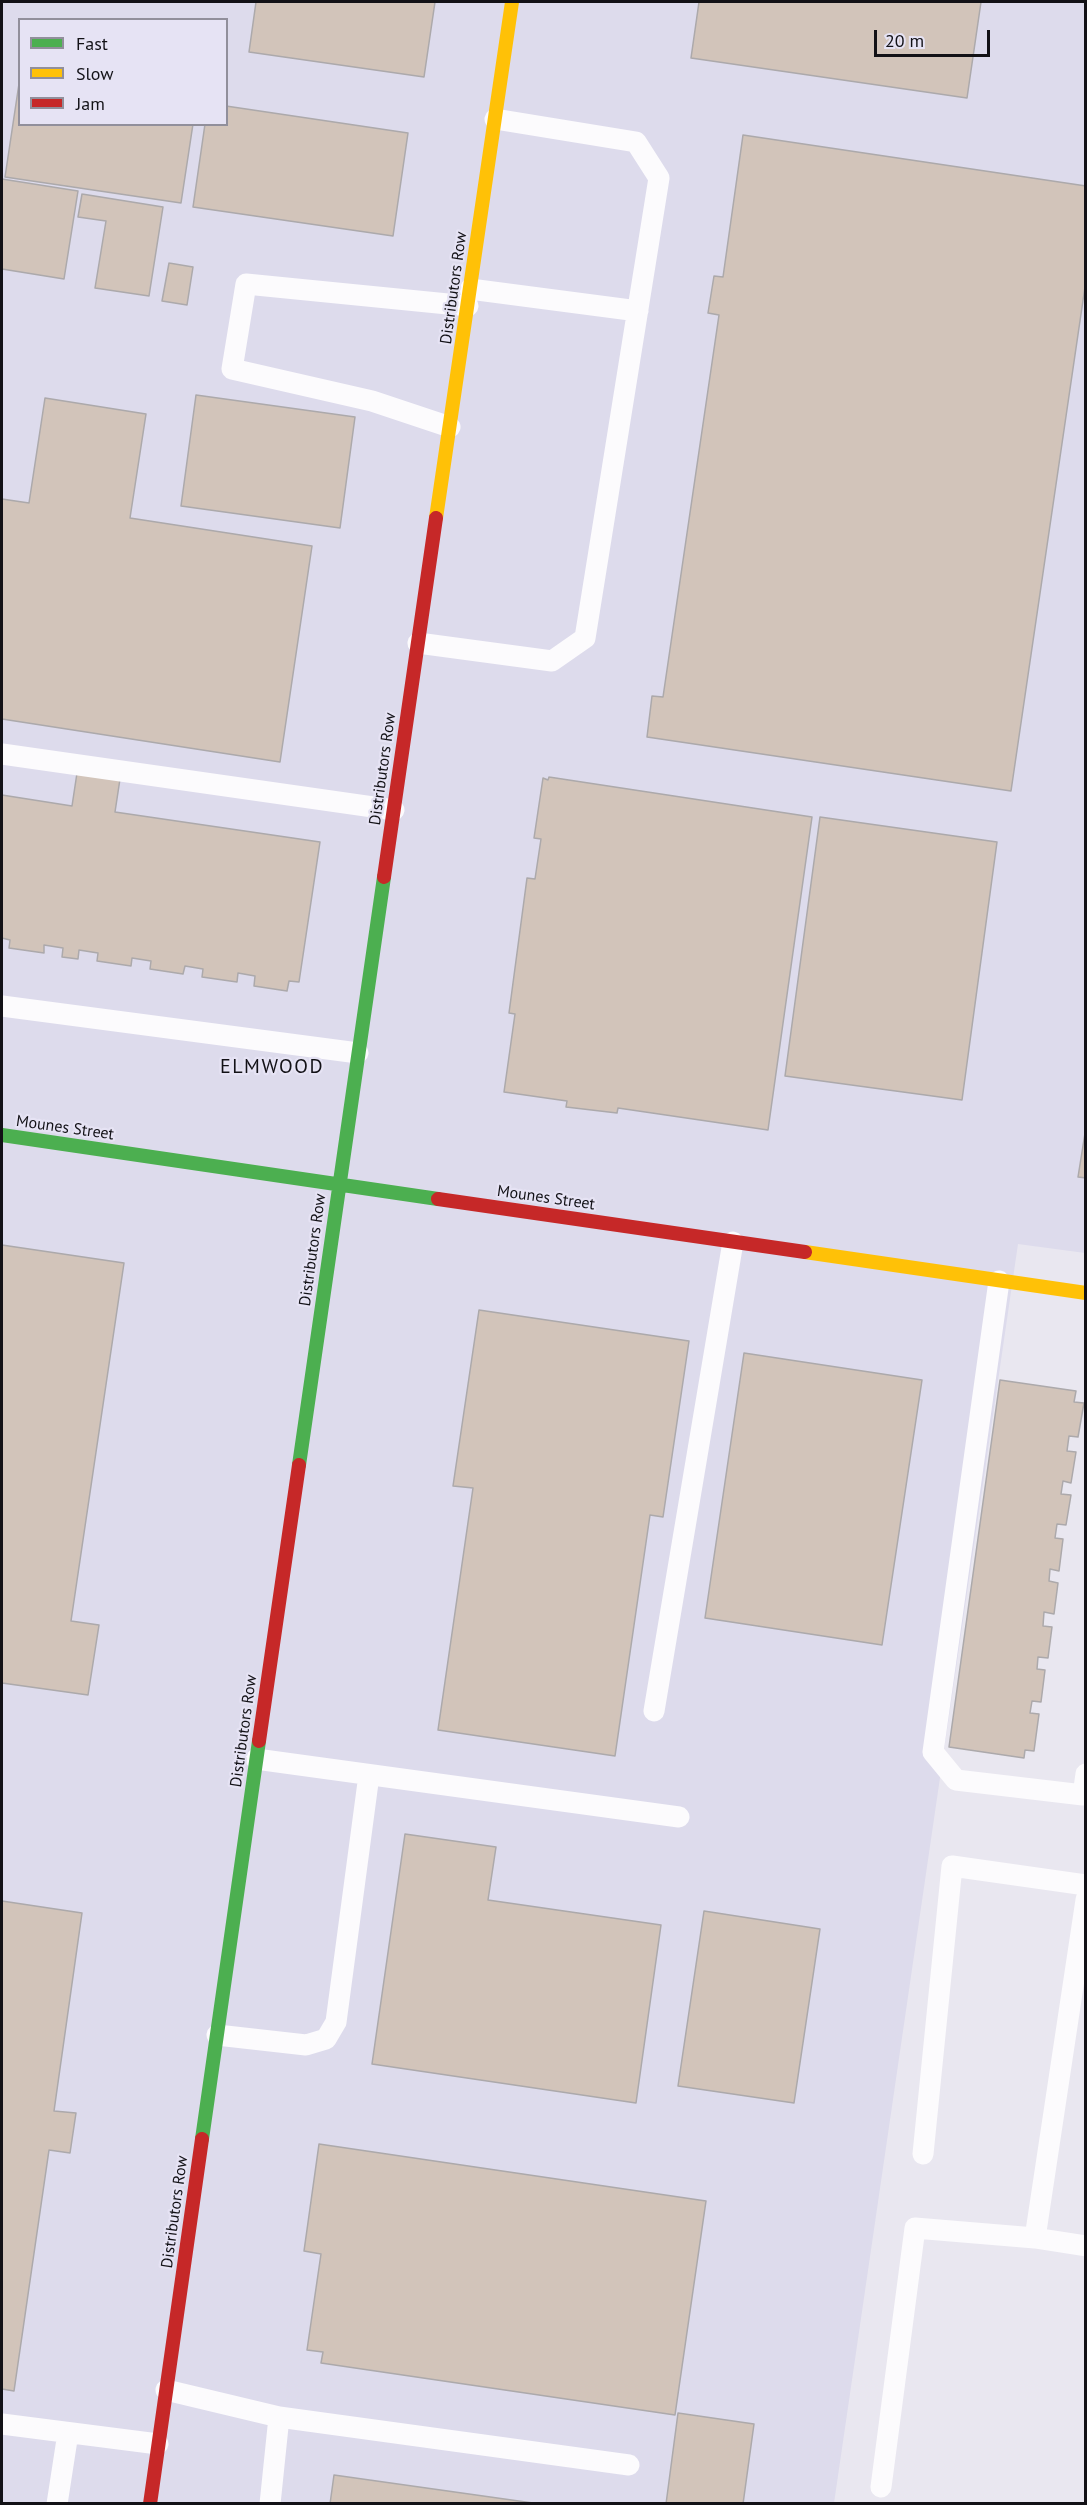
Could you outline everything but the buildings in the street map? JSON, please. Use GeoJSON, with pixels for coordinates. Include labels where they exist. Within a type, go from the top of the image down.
{"type":"FeatureCollection","features":[{"type":"Feature","properties":{"kind":"street","name":"Distributors Row"},"geometry":{"type":"LineString","coordinates":[[150,2504],[358,1053],[512,2]]}},
{"type":"Feature","properties":{"kind":"street","name":"Mounes Street"},"geometry":{"type":"LineString","coordinates":[[2,1136],[1086,1293]]}},
{"type":"Feature","properties":{"kind":"lane"},"geometry":{"type":"LineString","coordinates":[[418,643],[552,661],[585,638],[659,178],[636,142],[495,119]]}},
{"type":"Feature","properties":{"kind":"lane"},"geometry":{"type":"LineString","coordinates":[[450,427],[372,401],[232,369],[246,284],[638,310]]}},
{"type":"Feature","properties":{"kind":"lane"},"geometry":{"type":"LineString","coordinates":[[2,754],[394,810]]}},
{"type":"Feature","properties":{"kind":"lane"},"geometry":{"type":"LineString","coordinates":[[2,1006],[358,1053]]}},
{"type":"Feature","properties":{"kind":"lane"},"geometry":{"type":"LineString","coordinates":[[654,1711],[733,1242]]}},
{"type":"Feature","properties":{"kind":"lane"},"geometry":{"type":"LineString","coordinates":[[999,1281],[933,1752],[956,1780],[1083,1795],[1086,1774]]}},
{"type":"Feature","properties":{"kind":"lane"},"geometry":{"type":"LineString","coordinates":[[256,1760],[679,1817]]}},
{"type":"Feature","properties":{"kind":"lane"},"geometry":{"type":"LineString","coordinates":[[217,2035],[306,2045],[326,2038],[336,2022],[369,1775]]}},
{"type":"Feature","properties":{"kind":"lane"},"geometry":{"type":"LineString","coordinates":[[923,2154],[952,1866],[1086,1885]]}},
{"type":"Feature","properties":{"kind":"lane"},"geometry":{"type":"LineString","coordinates":[[1035,2238],[1086,1900]]}},
{"type":"Feature","properties":{"kind":"lane"},"geometry":{"type":"LineString","coordinates":[[880,2487],[915,2228],[1035,2238],[1086,2246]]}},
{"type":"Feature","properties":{"kind":"lane"},"geometry":{"type":"LineString","coordinates":[[166,2390],[279,2417],[628,2465]]}},
{"type":"Feature","properties":{"kind":"lane"},"geometry":{"type":"LineString","coordinates":[[270,2504],[279,2417]]}},
{"type":"Feature","properties":{"kind":"lane"},"geometry":{"type":"LineString","coordinates":[[2,2424],[158,2444]]}},
{"type":"Feature","properties":{"kind":"lane"},"geometry":{"type":"LineString","coordinates":[[57,2504],[68,2433]]}},
{"type":"Feature","properties":{"kind":"shaded area"},"geometry":{"type":"Polygon","coordinates":[[[2,2],[1085,2],[1085,1253],[1018,1244],[834,2503],[2,2504],[2,2]]]}},
{"type":"Feature","properties":{"kind":"traffic: fast"},"geometry":{"type":"LineString","coordinates":[[299,1465],[384,877]]}},
{"type":"Feature","properties":{"kind":"traffic: fast"},"geometry":{"type":"LineString","coordinates":[[2,1135],[438,1199]]}},
{"type":"Feature","properties":{"kind":"traffic: fast"},"geometry":{"type":"LineString","coordinates":[[202,2139],[259,1741]]}},
{"type":"Feature","properties":{"kind":"traffic: slow"},"geometry":{"type":"LineString","coordinates":[[436,518],[512,2]]}},
{"type":"Feature","properties":{"kind":"traffic: slow"},"geometry":{"type":"LineString","coordinates":[[805,1252],[1086,1293]]}},
{"type":"Feature","properties":{"kind":"traffic: jam"},"geometry":{"type":"LineString","coordinates":[[384,877],[436,518]]}},
{"type":"Feature","properties":{"kind":"traffic: jam"},"geometry":{"type":"LineString","coordinates":[[438,1199],[805,1252]]}},
{"type":"Feature","properties":{"kind":"traffic: jam"},"geometry":{"type":"LineString","coordinates":[[259,1741],[299,1465]]}},
{"type":"Feature","properties":{"kind":"traffic: jam"},"geometry":{"type":"LineString","coordinates":[[150,2504],[202,2139]]}},
{"type":"Feature","properties":{"kind":"district","name":"ELMWOOD"},"geometry":{"type":"Point","coordinates":[272,1067]}}]}
